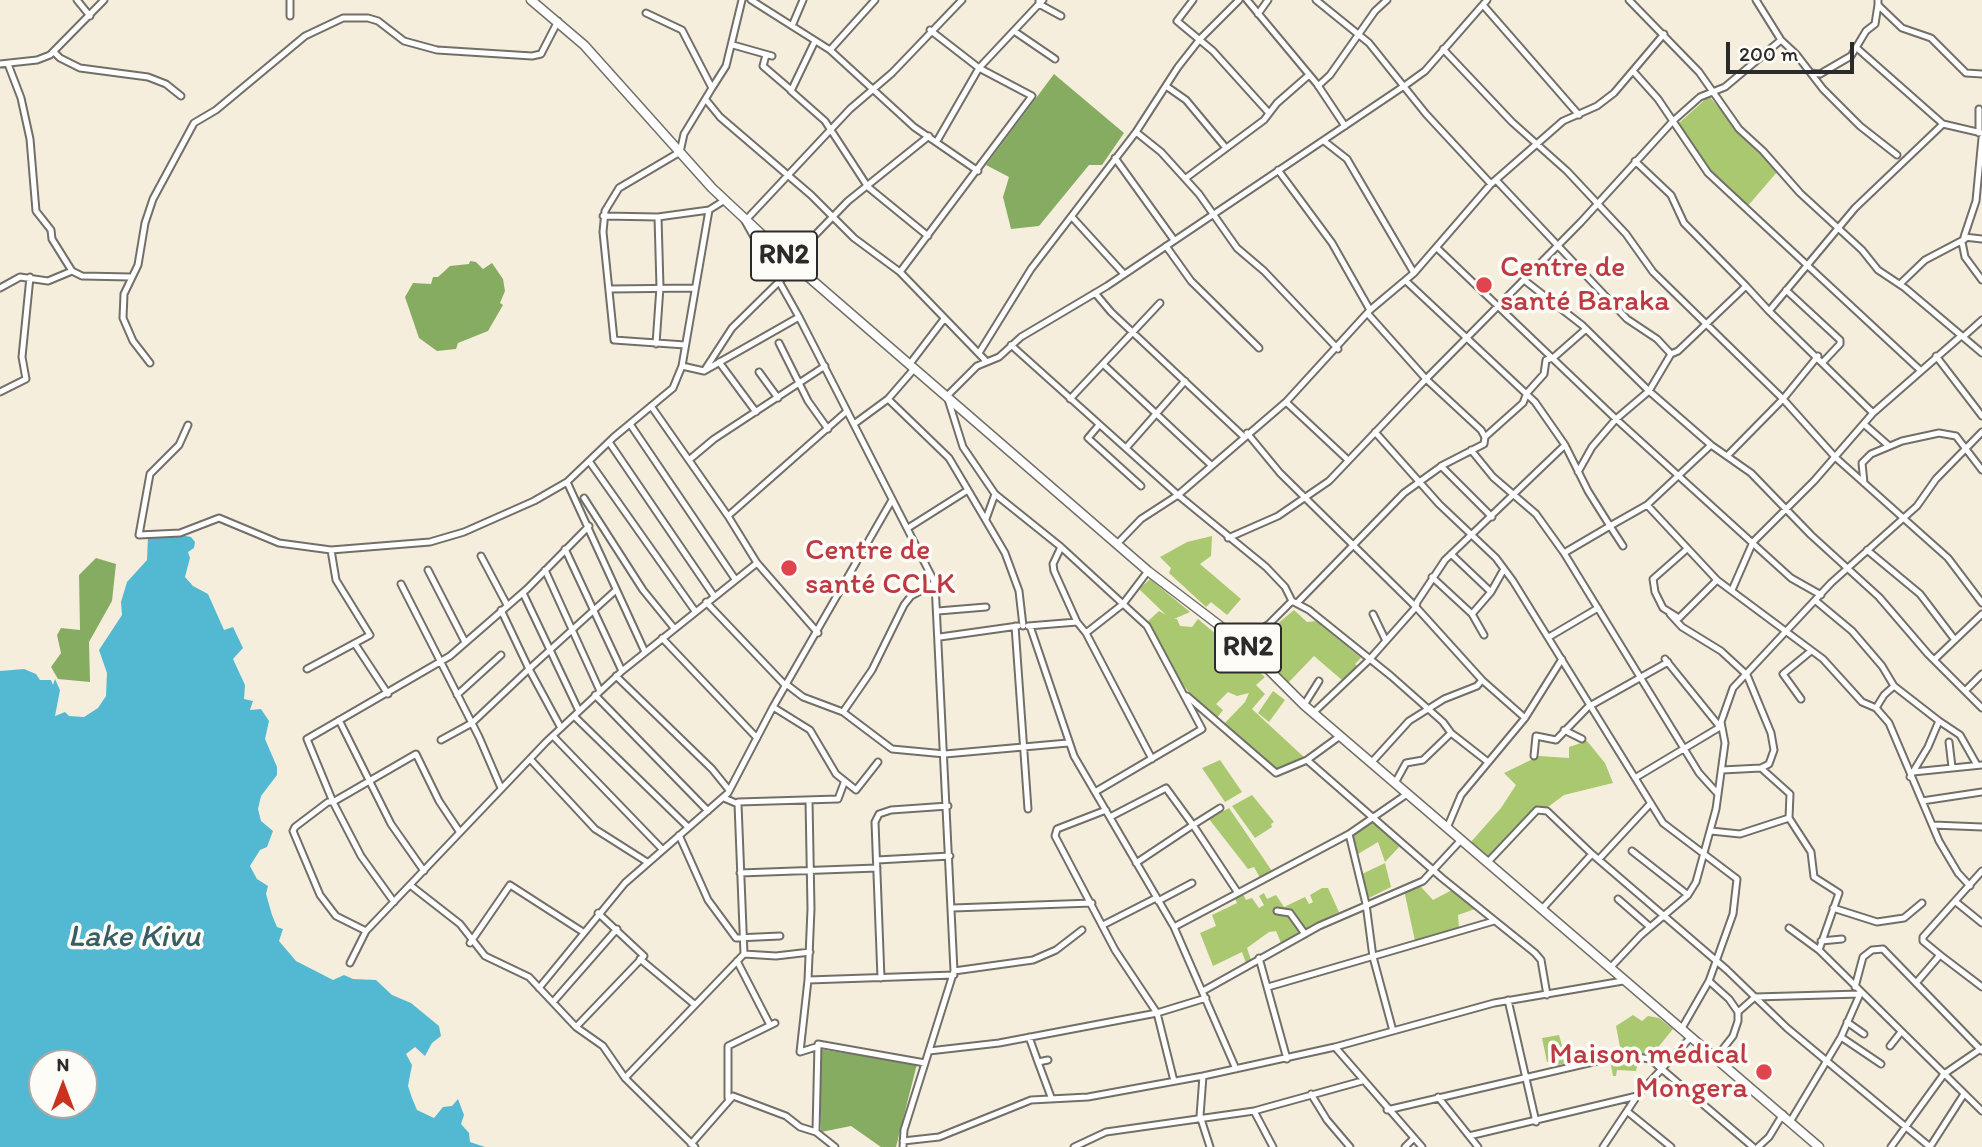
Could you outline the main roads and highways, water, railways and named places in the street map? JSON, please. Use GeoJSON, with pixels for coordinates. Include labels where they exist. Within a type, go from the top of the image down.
{"type":"FeatureCollection","features":[{"type":"Feature","properties":{"kind":"highway","name":"RN2"},"geometry":{"type":"LineString","coordinates":[[531,0],[558,21],[596,58],[725,201],[793,264],[1148,571],[1241,642],[1313,713],[1819,1147]]}},
{"type":"Feature","properties":{"kind":"water","name":"Lake Kivu"},"geometry":{"type":"Polygon","coordinates":[[[171,533],[191,537],[195,542],[194,548],[188,552],[190,558],[185,577],[193,586],[208,594],[224,630],[233,627],[243,648],[233,659],[245,685],[244,699],[253,701],[250,710],[261,709],[269,721],[265,739],[277,767],[277,775],[261,796],[258,809],[261,821],[273,831],[267,847],[260,850],[250,866],[257,879],[268,886],[266,894],[272,915],[277,927],[283,929],[279,941],[296,961],[333,980],[344,975],[353,979],[376,980],[392,995],[411,1003],[439,1026],[441,1036],[432,1043],[425,1056],[415,1047],[406,1054],[412,1065],[408,1086],[412,1098],[417,1110],[434,1118],[443,1107],[452,1106],[458,1099],[464,1115],[461,1124],[469,1133],[470,1142],[485,1147],[0,1147],[0,671],[24,669],[36,674],[40,680],[51,680],[53,685],[55,679],[60,690],[55,716],[65,712],[69,716],[84,717],[98,708],[106,696],[107,673],[99,650],[122,615],[121,602],[127,582],[147,560],[148,536],[171,533]]]}},
{"type":"Feature","properties":{"kind":"place","name":"Centre de santé Baraka"},"geometry":{"type":"Point","coordinates":[1484,285]}},
{"type":"Feature","properties":{"kind":"place","name":"Centre de santé CCLK"},"geometry":{"type":"Point","coordinates":[789,568]}},
{"type":"Feature","properties":{"kind":"place","name":"Maison médical Mongera"},"geometry":{"type":"Point","coordinates":[1764,1072]}}]}
